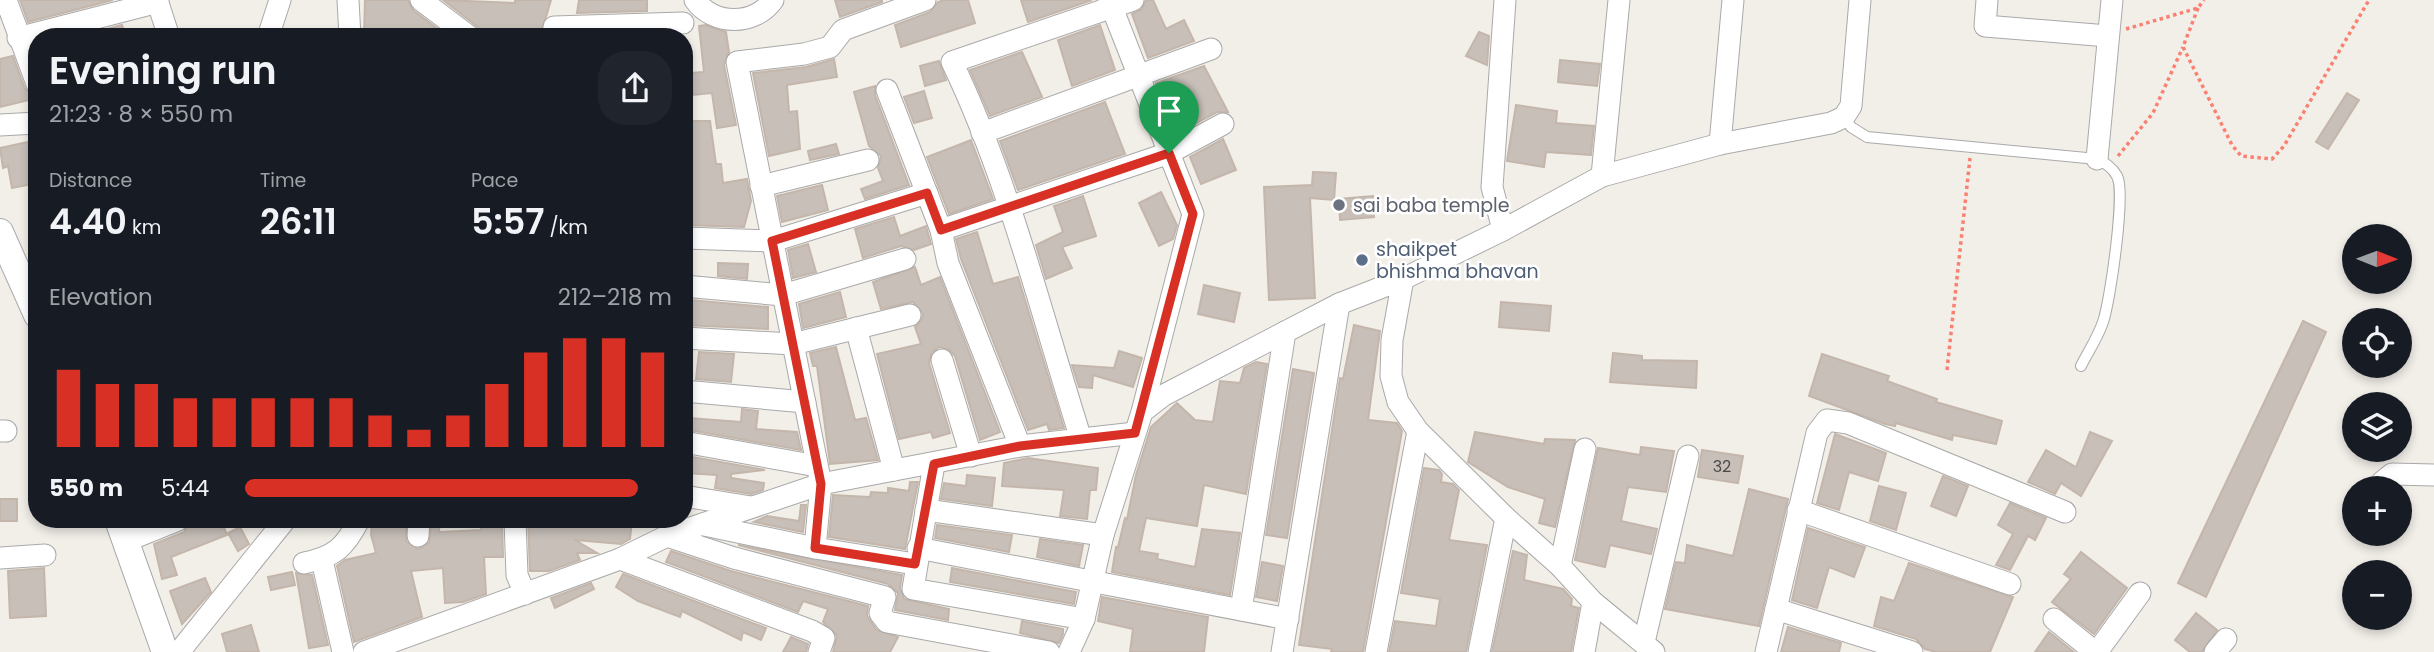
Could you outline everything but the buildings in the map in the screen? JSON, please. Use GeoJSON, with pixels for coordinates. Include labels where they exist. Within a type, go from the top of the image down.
{"type":"FeatureCollection","features":[{"type":"Feature","properties":{"kind":"street"},"geometry":{"type":"LineString","coordinates":[[6,0],[28,62]]}},
{"type":"Feature","properties":{"kind":"street"},"geometry":{"type":"LineString","coordinates":[[271,28],[280,0]]}},
{"type":"Feature","properties":{"kind":"street"},"geometry":{"type":"LineString","coordinates":[[348,0],[350,28]]}},
{"type":"Feature","properties":{"kind":"street"},"geometry":{"type":"LineString","coordinates":[[421,0],[458,28]]}},
{"type":"Feature","properties":{"kind":"street"},"geometry":{"type":"LineString","coordinates":[[695,0],[705,13],[733,19],[750,18],[773,0]]}},
{"type":"Feature","properties":{"kind":"street"},"geometry":{"type":"LineString","coordinates":[[815,548],[819,475],[737,62],[804,54],[830,47],[843,30],[925,0]]}},
{"type":"Feature","properties":{"kind":"street"},"geometry":{"type":"LineString","coordinates":[[1081,439],[982,133],[952,62],[1110,4],[1133,0]]}},
{"type":"Feature","properties":{"kind":"street"},"geometry":{"type":"LineString","coordinates":[[1503,230],[1492,187],[1505,0]]}},
{"type":"Feature","properties":{"kind":"street"},"geometry":{"type":"LineString","coordinates":[[1602,176],[1619,0]]}},
{"type":"Feature","properties":{"kind":"street"},"geometry":{"type":"LineString","coordinates":[[1720,144],[1732,0]]}},
{"type":"Feature","properties":{"kind":"street"},"geometry":{"type":"LineString","coordinates":[[1142,411],[1164,395],[1339,304],[1403,279],[1503,230],[1602,176],[1720,144],[1812,128],[1844,117],[1851,106],[1860,0]]}},
{"type":"Feature","properties":{"kind":"street"},"geometry":{"type":"LineString","coordinates":[[1987,0],[1985,26],[2108,36]]}},
{"type":"Feature","properties":{"kind":"street"},"geometry":{"type":"LineString","coordinates":[[2103,162],[2112,0]]}},
{"type":"Feature","properties":{"kind":"street"},"geometry":{"type":"LineString","coordinates":[[56,28],[158,1],[166,28]]}},
{"type":"Feature","properties":{"kind":"street"},"geometry":{"type":"LineString","coordinates":[[1069,652],[1084,619],[1095,580],[1103,535],[1142,411],[1193,214],[1110,4]]}},
{"type":"Feature","properties":{"kind":"street"},"geometry":{"type":"LineString","coordinates":[[554,28],[683,23]]}},
{"type":"Feature","properties":{"kind":"street"},"geometry":{"type":"LineString","coordinates":[[18,38],[28,35]]}},
{"type":"Feature","properties":{"kind":"street"},"geometry":{"type":"LineString","coordinates":[[982,133],[1211,49]]}},
{"type":"Feature","properties":{"kind":"street"},"geometry":{"type":"LineString","coordinates":[[887,90],[941,230],[948,263],[1020,446]]}},
{"type":"Feature","properties":{"kind":"street"},"geometry":{"type":"LineString","coordinates":[[0,125],[28,123]]}},
{"type":"Feature","properties":{"kind":"street"},"geometry":{"type":"LineString","coordinates":[[941,230],[1169,153],[1223,124]]}},
{"type":"Feature","properties":{"kind":"street"},"geometry":{"type":"LineString","coordinates":[[761,186],[868,160]]}},
{"type":"Feature","properties":{"kind":"street"},"geometry":{"type":"LineString","coordinates":[[693,238],[772,241],[927,193]]}},
{"type":"Feature","properties":{"kind":"street"},"geometry":{"type":"LineString","coordinates":[[0,232],[28,291]]}},
{"type":"Feature","properties":{"kind":"street"},"geometry":{"type":"LineString","coordinates":[[693,287],[783,295],[905,259]]}},
{"type":"Feature","properties":{"kind":"street"},"geometry":{"type":"LineString","coordinates":[[1403,279],[1392,340],[1391,376],[1398,401],[1418,431],[1506,518],[1560,566],[1593,602],[1649,647],[1688,456]]}},
{"type":"Feature","properties":{"kind":"street"},"geometry":{"type":"LineString","coordinates":[[1282,652],[1339,304]]}},
{"type":"Feature","properties":{"kind":"street"},"geometry":{"type":"LineString","coordinates":[[693,338],[793,344],[910,315]]}},
{"type":"Feature","properties":{"kind":"street"},"geometry":{"type":"LineString","coordinates":[[856,328],[894,470]]}},
{"type":"Feature","properties":{"kind":"street"},"geometry":{"type":"LineString","coordinates":[[1241,610],[1285,332]]}},
{"type":"Feature","properties":{"kind":"street"},"geometry":{"type":"LineString","coordinates":[[942,360],[971,456]]}},
{"type":"Feature","properties":{"kind":"street"},"geometry":{"type":"LineString","coordinates":[[693,392],[804,402]]}},
{"type":"Feature","properties":{"kind":"street"},"geometry":{"type":"LineString","coordinates":[[1766,652],[1816,433],[1827,420],[1835,420],[2065,512]]}},
{"type":"Feature","properties":{"kind":"street"},"geometry":{"type":"LineString","coordinates":[[1376,652],[1418,431]]}},
{"type":"Feature","properties":{"kind":"street"},"geometry":{"type":"LineString","coordinates":[[693,444],[819,475],[894,470],[1020,446],[1135,433]]}},
{"type":"Feature","properties":{"kind":"street"},"geometry":{"type":"LineString","coordinates":[[1560,566],[1585,449]]}},
{"type":"Feature","properties":{"kind":"street"},"geometry":{"type":"LineString","coordinates":[[934,464],[913,589],[1084,619]]}},
{"type":"Feature","properties":{"kind":"street"},"geometry":{"type":"LineString","coordinates":[[364,652],[620,559],[667,536],[756,507],[819,475]]}},
{"type":"Feature","properties":{"kind":"street"},"geometry":{"type":"LineString","coordinates":[[2390,476],[2434,475]]}},
{"type":"Feature","properties":{"kind":"street"},"geometry":{"type":"LineString","coordinates":[[693,497],[756,507]]}},
{"type":"Feature","properties":{"kind":"street"},"geometry":{"type":"LineString","coordinates":[[926,510],[1103,535]]}},
{"type":"Feature","properties":{"kind":"street"},"geometry":{"type":"LineString","coordinates":[[1798,510],[2010,584]]}},
{"type":"Feature","properties":{"kind":"street"},"geometry":{"type":"LineString","coordinates":[[1479,652],[1506,518]]}},
{"type":"Feature","properties":{"kind":"street"},"geometry":{"type":"LineString","coordinates":[[704,525],[815,548],[917,556],[1095,580],[1288,619]]}},
{"type":"Feature","properties":{"kind":"street"},"geometry":{"type":"LineString","coordinates":[[179,652],[279,528]]}},
{"type":"Feature","properties":{"kind":"street"},"geometry":{"type":"LineString","coordinates":[[343,652],[313,562],[347,544],[355,528]]}},
{"type":"Feature","properties":{"kind":"street"},"geometry":{"type":"LineString","coordinates":[[515,528],[517,575],[525,594]]}},
{"type":"Feature","properties":{"kind":"street"},"geometry":{"type":"LineString","coordinates":[[122,530],[165,652]]}},
{"type":"Feature","properties":{"kind":"street"},"geometry":{"type":"LineString","coordinates":[[667,536],[734,558],[886,597],[880,612],[887,622],[1049,652]]}},
{"type":"Feature","properties":{"kind":"street"},"geometry":{"type":"LineString","coordinates":[[0,558],[45,555]]}},
{"type":"Feature","properties":{"kind":"street"},"geometry":{"type":"LineString","coordinates":[[620,559],[812,631],[824,638],[819,652]]}},
{"type":"Feature","properties":{"kind":"street"},"geometry":{"type":"LineString","coordinates":[[2054,619],[2096,652],[2140,593]]}},
{"type":"Feature","properties":{"kind":"street"},"geometry":{"type":"LineString","coordinates":[[1584,652],[1593,602]]}},
{"type":"Feature","properties":{"kind":"street"},"geometry":{"type":"LineString","coordinates":[[1776,609],[1912,652]]}},
{"type":"Feature","properties":{"kind":"lane"},"geometry":{"type":"LineString","coordinates":[[1844,117],[1851,127],[1867,137],[2103,162],[2118,178],[2122,193],[2104,321],[2081,366]]}},
{"type":"Feature","properties":{"kind":"path"},"geometry":{"type":"LineString","coordinates":[[2103,162],[2153,113],[2198,8],[2204,0]]}},
{"type":"Feature","properties":{"kind":"path"},"geometry":{"type":"LineString","coordinates":[[2183,47],[2232,145],[2241,156],[2272,159],[2284,146],[2369,0]]}},
{"type":"Feature","properties":{"kind":"path"},"geometry":{"type":"LineString","coordinates":[[2108,36],[2198,8]]}},
{"type":"Feature","properties":{"kind":"path"},"geometry":{"type":"LineString","coordinates":[[1947,370],[1971,146]]}},
{"type":"Feature","properties":{"kind":"place","name":"sai baba temple"},"geometry":{"type":"Point","coordinates":[1339,205]}},
{"type":"Feature","properties":{"kind":"place","name":"shaikpet bhishma bhavan"},"geometry":{"type":"Point","coordinates":[1362,260]}},
{"type":"Feature","properties":{"kind":"route"},"geometry":{"type":"LineString","coordinates":[[1169,153],[1193,214],[1135,433],[1020,446],[934,464],[915,564],[815,548],[821,484],[772,241],[927,193],[941,230],[1169,153]]}}]}
